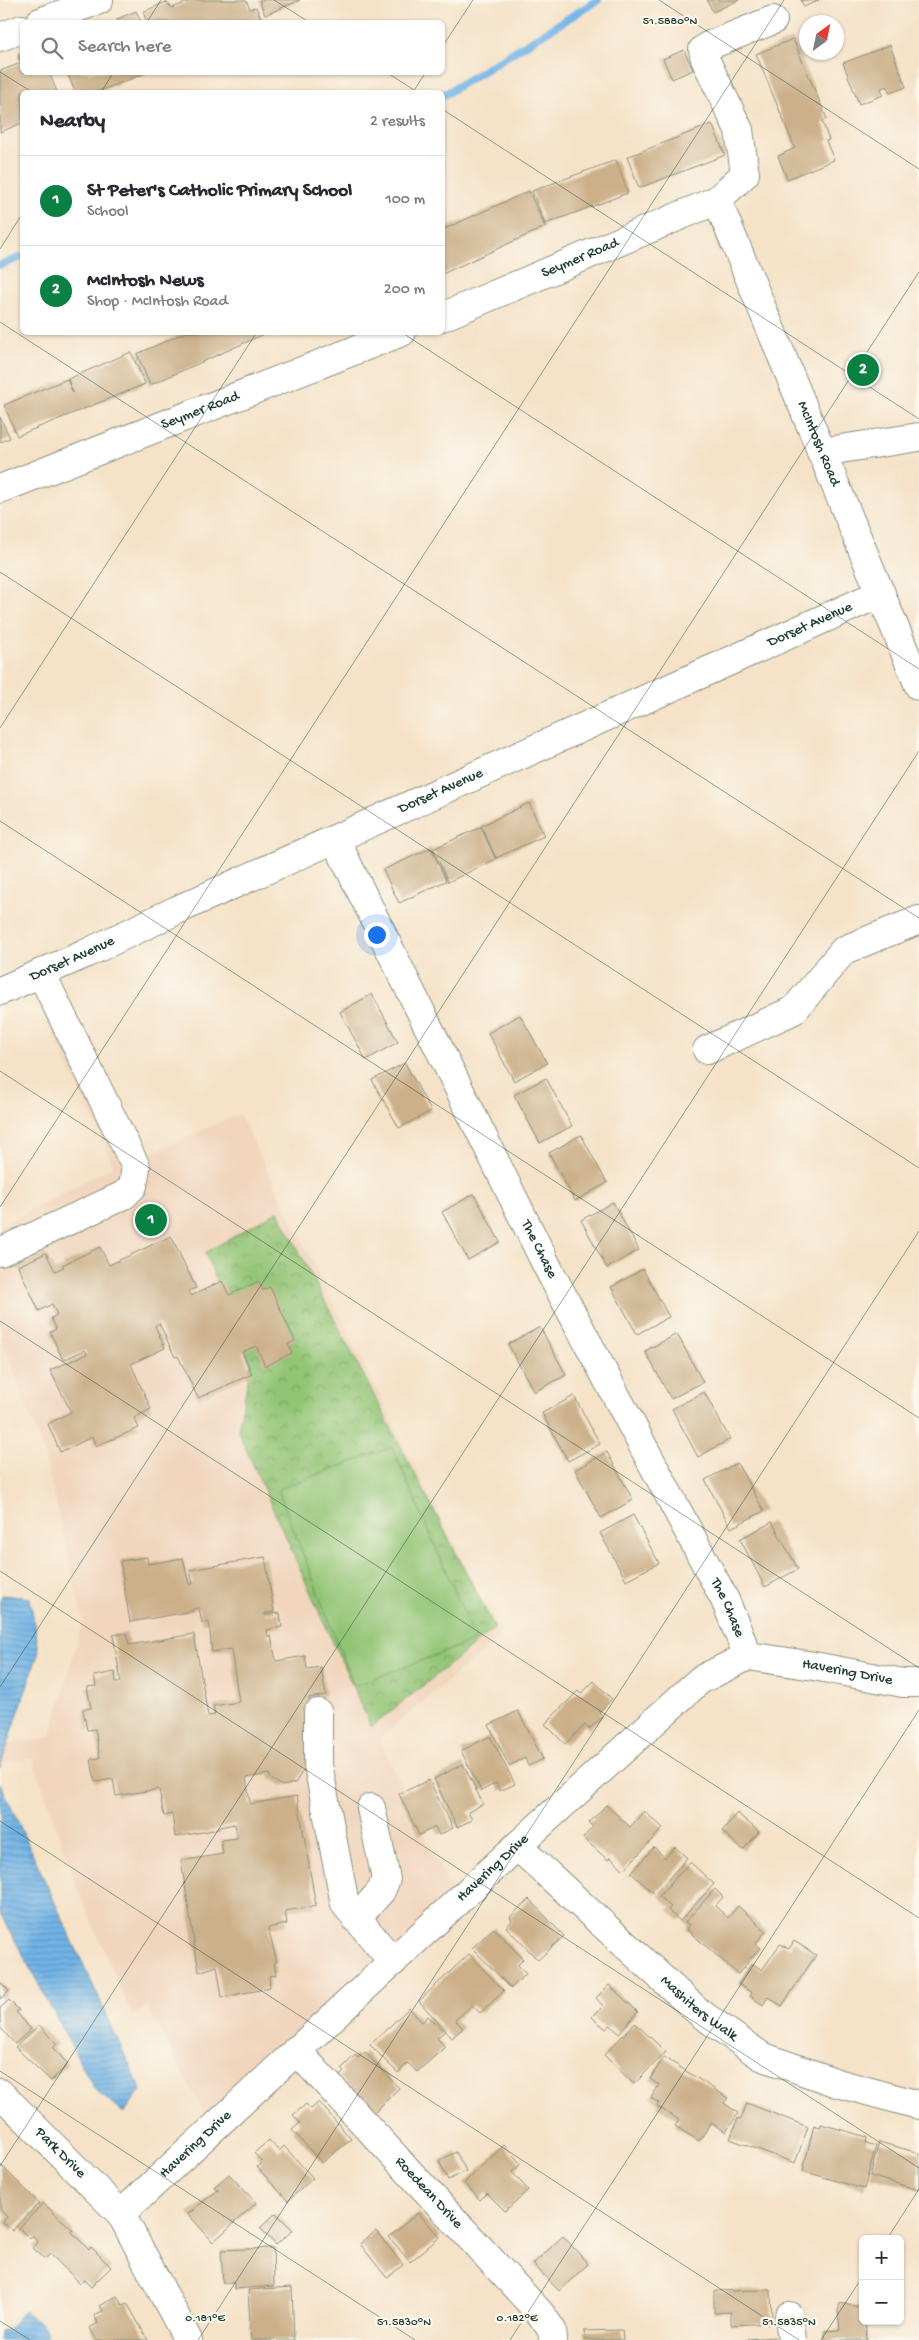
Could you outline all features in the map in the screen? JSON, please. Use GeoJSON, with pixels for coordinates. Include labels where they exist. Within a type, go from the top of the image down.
{"type":"FeatureCollection","features":[{"type":"Feature","properties":{"kind":"street"},"geometry":{"type":"LineString","coordinates":[[45,20],[99,0]]}},
{"type":"Feature","properties":{"kind":"street"},"geometry":{"type":"LineString","coordinates":[[717,200],[745,174],[738,130],[705,59],[703,50],[708,46],[773,20]]}},
{"type":"Feature","properties":{"kind":"street"},"geometry":{"type":"LineString","coordinates":[[0,38],[20,30]]}},
{"type":"Feature","properties":{"kind":"street","name":"Seymer Road"},"geometry":{"type":"LineString","coordinates":[[445,315],[717,200]]}},
{"type":"Feature","properties":{"kind":"street","name":"McIntosh Road"},"geometry":{"type":"LineString","coordinates":[[717,200],[821,452],[917,676]]}},
{"type":"Feature","properties":{"kind":"street","name":"Seymer Road"},"geometry":{"type":"LineString","coordinates":[[0,489],[394,335]]}},
{"type":"Feature","properties":{"kind":"street"},"geometry":{"type":"LineString","coordinates":[[821,452],[919,437]]}},
{"type":"Feature","properties":{"kind":"street","name":"Dorset Avenue"},"geometry":{"type":"LineString","coordinates":[[0,991],[882,593]]}},
{"type":"Feature","properties":{"kind":"street","name":"The Chase"},"geometry":{"type":"LineString","coordinates":[[336,840],[549,1270],[725,1600],[748,1656]]}},
{"type":"Feature","properties":{"kind":"street"},"geometry":{"type":"LineString","coordinates":[[708,1050],[794,1010],[844,950],[919,920]]}},
{"type":"Feature","properties":{"kind":"street"},"geometry":{"type":"LineString","coordinates":[[0,1252],[124,1196],[134,1186],[136,1167],[41,973]]}},
{"type":"Feature","properties":{"kind":"street","name":"Havering Drive"},"geometry":{"type":"LineString","coordinates":[[120,2214],[517,1846],[700,1680],[748,1656],[903,1683],[919,1683]]}},
{"type":"Feature","properties":{"kind":"street"},"geometry":{"type":"LineString","coordinates":[[318,1713],[318,1765],[345,1904],[393,1962]]}},
{"type":"Feature","properties":{"kind":"street"},"geometry":{"type":"LineString","coordinates":[[356,1919],[381,1891],[386,1878],[371,1808]]}},
{"type":"Feature","properties":{"kind":"street","name":"Mashiters Walk"},"geometry":{"type":"LineString","coordinates":[[517,1846],[700,2013],[761,2056],[836,2083],[919,2105]]}},
{"type":"Feature","properties":{"kind":"street","name":"Roedean Drive"},"geometry":{"type":"LineString","coordinates":[[296,2050],[540,2313],[552,2330],[552,2340]]}},
{"type":"Feature","properties":{"kind":"street","name":"Park Drive"},"geometry":{"type":"LineString","coordinates":[[0,2093],[120,2214],[188,2340]]}},
{"type":"Feature","properties":{"kind":"shaded area"},"geometry":{"type":"Polygon","coordinates":[[[67,992],[142,1157],[239,1114],[500,1637],[379,1739],[457,1903],[212,2128],[146,2005],[133,2017],[79,1892],[33,1759],[0,1763],[0,1745],[34,1741],[51,1736],[83,1620],[45,1457],[0,1332],[0,1226],[114,1166],[40,1005],[67,992]]]}},
{"type":"Feature","properties":{"kind":"green space"},"geometry":{"type":"Polygon","coordinates":[[[278,1211],[495,1628],[371,1727],[238,1431],[251,1364],[205,1253],[278,1211]]]}},
{"type":"Feature","properties":{"kind":"green space"},"geometry":{"type":"Polygon","coordinates":[[[392,1447],[476,1640],[354,1686],[278,1489],[392,1447]]]}},
{"type":"Feature","properties":{"kind":"water"},"geometry":{"type":"Polygon","coordinates":[[[2,1595],[30,1598],[39,1651],[0,1768],[0,1601],[2,1595]]]}},
{"type":"Feature","properties":{"kind":"water"},"geometry":{"type":"Polygon","coordinates":[[[0,1783],[141,2090],[124,2113],[95,2090],[0,1912],[0,1783]]]}},
{"type":"Feature","properties":{"kind":"water"},"geometry":{"type":"Polygon","coordinates":[[[25,2311],[46,2330],[46,2340],[0,2340],[0,2331],[11,2326],[25,2311]]]}},
{"type":"Feature","properties":{"kind":"building"},"geometry":{"type":"Polygon","coordinates":[[[193,0],[246,0],[250,9],[256,7],[262,20],[146,20],[143,12],[166,2],[172,8],[193,0]]]}},
{"type":"Feature","properties":{"kind":"building"},"geometry":{"type":"Polygon","coordinates":[[[259,0],[300,0],[265,15],[259,0]]]}},
{"type":"Feature","properties":{"kind":"building"},"geometry":{"type":"Polygon","coordinates":[[[707,0],[739,0],[713,12],[707,0]]]}},
{"type":"Feature","properties":{"kind":"building"},"geometry":{"type":"Polygon","coordinates":[[[801,0],[819,0],[804,7],[801,0]]]}},
{"type":"Feature","properties":{"kind":"building"},"geometry":{"type":"Polygon","coordinates":[[[136,11],[140,20],[117,20],[136,11]]]}},
{"type":"Feature","properties":{"kind":"building"},"geometry":{"type":"Polygon","coordinates":[[[793,39],[799,53],[799,60],[802,60],[827,119],[822,121],[829,140],[826,141],[834,160],[787,179],[778,156],[795,148],[756,54],[793,39]]]}},
{"type":"Feature","properties":{"kind":"building"},"geometry":{"type":"Polygon","coordinates":[[[890,45],[906,87],[890,93],[887,86],[881,88],[883,95],[859,104],[843,63],[890,45]]]}},
{"type":"Feature","properties":{"kind":"building"},"geometry":{"type":"Polygon","coordinates":[[[684,50],[693,70],[672,79],[663,59],[684,50]]]}},
{"type":"Feature","properties":{"kind":"building"},"geometry":{"type":"Polygon","coordinates":[[[20,63],[20,75],[50,75],[56,90],[20,90],[20,124],[0,132],[0,71],[20,63]]]}},
{"type":"Feature","properties":{"kind":"building"},"geometry":{"type":"Polygon","coordinates":[[[68,75],[141,75],[102,90],[74,90],[68,75]]]}},
{"type":"Feature","properties":{"kind":"building"},"geometry":{"type":"Polygon","coordinates":[[[712,124],[725,155],[639,188],[627,157],[712,124]]]}},
{"type":"Feature","properties":{"kind":"building"},"geometry":{"type":"Polygon","coordinates":[[[616,160],[628,193],[545,224],[532,191],[616,160]]]}},
{"type":"Feature","properties":{"kind":"building"},"geometry":{"type":"Polygon","coordinates":[[[529,191],[545,227],[445,273],[445,229],[529,191]]]}},
{"type":"Feature","properties":{"kind":"building"},"geometry":{"type":"Polygon","coordinates":[[[179,335],[262,335],[150,385],[137,354],[179,335]]]}},
{"type":"Feature","properties":{"kind":"building"},"geometry":{"type":"Polygon","coordinates":[[[131,352],[145,384],[17,436],[4,405],[67,379],[73,393],[68,379],[131,352]]]}},
{"type":"Feature","properties":{"kind":"building"},"geometry":{"type":"Polygon","coordinates":[[[0,417],[10,438],[0,442],[0,417]]]}},
{"type":"Feature","properties":{"kind":"building"},"geometry":{"type":"Polygon","coordinates":[[[529,803],[544,836],[496,858],[481,826],[529,803]]]}},
{"type":"Feature","properties":{"kind":"building"},"geometry":{"type":"Polygon","coordinates":[[[481,827],[496,859],[448,882],[433,849],[481,827]]]}},
{"type":"Feature","properties":{"kind":"building"},"geometry":{"type":"Polygon","coordinates":[[[431,848],[446,881],[399,903],[383,870],[431,848]]]}},
{"type":"Feature","properties":{"kind":"building"},"geometry":{"type":"Polygon","coordinates":[[[372,994],[398,1042],[366,1060],[340,1012],[372,994]]]}},
{"type":"Feature","properties":{"kind":"building"},"geometry":{"type":"Polygon","coordinates":[[[520,1015],[547,1063],[514,1081],[488,1033],[520,1015]]]}},
{"type":"Feature","properties":{"kind":"building"},"geometry":{"type":"Polygon","coordinates":[[[405,1063],[431,1111],[399,1128],[372,1080],[405,1063]]]}},
{"type":"Feature","properties":{"kind":"building"},"geometry":{"type":"Polygon","coordinates":[[[546,1078],[572,1126],[540,1143],[514,1095],[546,1078]]]}},
{"type":"Feature","properties":{"kind":"building"},"geometry":{"type":"Polygon","coordinates":[[[581,1135],[607,1183],[575,1201],[549,1153],[581,1135]]]}},
{"type":"Feature","properties":{"kind":"building"},"geometry":{"type":"Polygon","coordinates":[[[474,1194],[500,1242],[468,1260],[442,1212],[474,1194]]]}},
{"type":"Feature","properties":{"kind":"building"},"geometry":{"type":"Polygon","coordinates":[[[613,1202],[639,1250],[607,1268],[581,1220],[613,1202]]]}},
{"type":"Feature","properties":{"kind":"building"},"geometry":{"type":"Polygon","coordinates":[[[171,1236],[196,1288],[188,1291],[191,1296],[222,1281],[229,1295],[259,1281],[263,1290],[270,1287],[295,1341],[288,1344],[292,1353],[265,1366],[256,1346],[242,1352],[252,1374],[198,1398],[178,1356],[175,1357],[159,1323],[155,1326],[165,1348],[131,1364],[151,1409],[134,1418],[139,1428],[96,1446],[92,1437],[60,1452],[48,1424],[71,1412],[50,1370],[87,1354],[85,1350],[63,1360],[50,1332],[56,1329],[51,1318],[57,1315],[52,1304],[39,1311],[18,1266],[46,1253],[55,1271],[64,1267],[62,1265],[100,1247],[109,1265],[171,1236]]]}},
{"type":"Feature","properties":{"kind":"building"},"geometry":{"type":"Polygon","coordinates":[[[643,1269],[669,1317],[637,1334],[611,1287],[643,1269]]]}},
{"type":"Feature","properties":{"kind":"building"},"geometry":{"type":"Polygon","coordinates":[[[540,1327],[566,1375],[534,1392],[508,1344],[540,1327]]]}},
{"type":"Feature","properties":{"kind":"building"},"geometry":{"type":"Polygon","coordinates":[[[677,1334],[703,1382],[671,1399],[645,1351],[677,1334]]]}},
{"type":"Feature","properties":{"kind":"building"},"geometry":{"type":"Polygon","coordinates":[[[704,1392],[730,1439],[698,1457],[672,1409],[704,1392]]]}},
{"type":"Feature","properties":{"kind":"building"},"geometry":{"type":"Polygon","coordinates":[[[574,1396],[600,1444],[568,1461],[542,1413],[574,1396]]]}},
{"type":"Feature","properties":{"kind":"building"},"geometry":{"type":"Polygon","coordinates":[[[607,1452],[633,1500],[601,1518],[575,1470],[607,1452]]]}},
{"type":"Feature","properties":{"kind":"building"},"geometry":{"type":"Polygon","coordinates":[[[737,1463],[764,1511],[731,1528],[705,1480],[737,1463]]]}},
{"type":"Feature","properties":{"kind":"building"},"geometry":{"type":"Polygon","coordinates":[[[633,1515],[659,1563],[626,1580],[600,1533],[633,1515]]]}},
{"type":"Feature","properties":{"kind":"building"},"geometry":{"type":"Polygon","coordinates":[[[772,1522],[798,1569],[765,1587],[740,1539],[772,1522]]]}},
{"type":"Feature","properties":{"kind":"building"},"geometry":{"type":"Polygon","coordinates":[[[147,1557],[148,1564],[183,1558],[189,1584],[193,1584],[190,1570],[265,1557],[274,1612],[265,1613],[265,1615],[280,1613],[282,1627],[267,1630],[268,1637],[271,1636],[276,1661],[305,1656],[307,1669],[321,1667],[326,1695],[309,1698],[316,1751],[295,1783],[282,1786],[270,1778],[269,1774],[246,1778],[250,1804],[297,1796],[316,1906],[285,1911],[287,1924],[268,1928],[277,1962],[274,1962],[276,1975],[269,1976],[270,1987],[260,1990],[222,1997],[217,1966],[199,1972],[181,1861],[223,1854],[221,1840],[237,1838],[235,1824],[175,1837],[172,1814],[164,1816],[159,1789],[116,1796],[113,1779],[95,1782],[91,1759],[100,1758],[95,1729],[87,1730],[83,1709],[91,1708],[87,1687],[96,1686],[94,1676],[115,1672],[116,1682],[121,1682],[113,1635],[127,1633],[129,1645],[194,1634],[208,1716],[215,1715],[213,1706],[239,1702],[231,1649],[212,1652],[209,1622],[202,1623],[199,1608],[193,1609],[193,1611],[130,1622],[120,1561],[147,1557]]]}},
{"type":"Feature","properties":{"kind":"building"},"geometry":{"type":"Polygon","coordinates":[[[594,1681],[612,1699],[599,1712],[603,1716],[589,1729],[585,1725],[565,1744],[545,1724],[578,1691],[581,1694],[594,1681]]]}},
{"type":"Feature","properties":{"kind":"building"},"geometry":{"type":"Polygon","coordinates":[[[518,1711],[543,1759],[528,1766],[525,1758],[509,1766],[489,1725],[518,1711]]]}},
{"type":"Feature","properties":{"kind":"building"},"geometry":{"type":"Polygon","coordinates":[[[490,1736],[515,1784],[500,1791],[496,1783],[481,1791],[461,1751],[490,1736]]]}},
{"type":"Feature","properties":{"kind":"building"},"geometry":{"type":"Polygon","coordinates":[[[463,1764],[483,1804],[468,1812],[472,1820],[457,1827],[434,1779],[463,1764]]]}},
{"type":"Feature","properties":{"kind":"building"},"geometry":{"type":"Polygon","coordinates":[[[429,1780],[453,1828],[439,1835],[435,1827],[419,1835],[399,1794],[429,1780]]]}},
{"type":"Feature","properties":{"kind":"building"},"geometry":{"type":"Polygon","coordinates":[[[606,1805],[630,1827],[644,1811],[663,1828],[624,1870],[610,1857],[608,1860],[583,1838],[593,1827],[589,1823],[606,1805]]]}},
{"type":"Feature","properties":{"kind":"building"},"geometry":{"type":"Polygon","coordinates":[[[737,1813],[759,1832],[743,1850],[722,1831],[737,1813]]]}},
{"type":"Feature","properties":{"kind":"building"},"geometry":{"type":"Polygon","coordinates":[[[654,1847],[665,1858],[675,1847],[687,1858],[655,1894],[631,1873],[654,1847]]]}},
{"type":"Feature","properties":{"kind":"building"},"geometry":{"type":"Polygon","coordinates":[[[690,1862],[714,1884],[680,1921],[668,1910],[671,1907],[659,1896],[690,1862]]]}},
{"type":"Feature","properties":{"kind":"building"},"geometry":{"type":"Polygon","coordinates":[[[715,1889],[723,1897],[715,1906],[728,1918],[738,1906],[766,1931],[755,1944],[760,1948],[738,1974],[686,1929],[689,1925],[685,1922],[715,1889]]]}},
{"type":"Feature","properties":{"kind":"building"},"geometry":{"type":"Polygon","coordinates":[[[529,1899],[564,1936],[538,1960],[506,1927],[512,1921],[510,1917],[529,1899]]]}},
{"type":"Feature","properties":{"kind":"building"},"geometry":{"type":"Polygon","coordinates":[[[494,1928],[523,1959],[518,1965],[526,1974],[511,1988],[472,1948],[494,1928]]]}},
{"type":"Feature","properties":{"kind":"building"},"geometry":{"type":"Polygon","coordinates":[[[794,1941],[816,1955],[782,2006],[768,1997],[763,2005],[750,1996],[752,1993],[738,1984],[752,1963],[762,1970],[780,1944],[789,1949],[794,1941]]]}},
{"type":"Feature","properties":{"kind":"building"},"geometry":{"type":"Polygon","coordinates":[[[469,1954],[504,1991],[480,2013],[472,2005],[455,2020],[463,2028],[452,2038],[419,2001],[469,1954]]]}},
{"type":"Feature","properties":{"kind":"building"},"geometry":{"type":"Polygon","coordinates":[[[0,1982],[9,1991],[0,1999],[0,1982]]]}},
{"type":"Feature","properties":{"kind":"building"},"geometry":{"type":"Polygon","coordinates":[[[609,1985],[638,2012],[619,2033],[610,2025],[606,2029],[592,2017],[603,2006],[596,1998],[609,1985]]]}},
{"type":"Feature","properties":{"kind":"building"},"geometry":{"type":"Polygon","coordinates":[[[9,2000],[19,2010],[16,2012],[31,2029],[15,2044],[0,2027],[0,2008],[9,2000]]]}},
{"type":"Feature","properties":{"kind":"building"},"geometry":{"type":"Polygon","coordinates":[[[409,2008],[422,2022],[428,2016],[444,2032],[437,2038],[445,2047],[417,2072],[408,2063],[398,2073],[370,2045],[409,2008]]]}},
{"type":"Feature","properties":{"kind":"building"},"geometry":{"type":"Polygon","coordinates":[[[635,2023],[666,2052],[634,2084],[604,2055],[635,2023]]]}},
{"type":"Feature","properties":{"kind":"building"},"geometry":{"type":"Polygon","coordinates":[[[39,2025],[57,2044],[53,2048],[68,2064],[51,2081],[15,2047],[39,2025]]]}},
{"type":"Feature","properties":{"kind":"building"},"geometry":{"type":"Polygon","coordinates":[[[365,2052],[399,2088],[374,2113],[339,2077],[344,2072],[341,2069],[355,2055],[358,2058],[365,2052]]]}},
{"type":"Feature","properties":{"kind":"building"},"geometry":{"type":"Polygon","coordinates":[[[664,2057],[728,2098],[724,2103],[738,2113],[726,2132],[711,2123],[699,2141],[675,2126],[679,2120],[657,2106],[659,2103],[651,2098],[659,2085],[650,2079],[664,2057]]]}},
{"type":"Feature","properties":{"kind":"building"},"geometry":{"type":"Polygon","coordinates":[[[319,2102],[351,2139],[322,2163],[292,2130],[300,2123],[293,2115],[306,2104],[311,2109],[319,2102]]]}},
{"type":"Feature","properties":{"kind":"building"},"geometry":{"type":"Polygon","coordinates":[[[747,2103],[808,2127],[795,2163],[730,2139],[738,2118],[741,2119],[747,2103]]]}},
{"type":"Feature","properties":{"kind":"building"},"geometry":{"type":"Polygon","coordinates":[[[821,2124],[867,2137],[866,2143],[876,2146],[864,2189],[803,2171],[814,2125],[820,2127],[821,2124]]]}},
{"type":"Feature","properties":{"kind":"building"},"geometry":{"type":"Polygon","coordinates":[[[269,2140],[279,2151],[284,2146],[313,2178],[288,2201],[257,2167],[262,2162],[254,2153],[269,2140]]]}},
{"type":"Feature","properties":{"kind":"building"},"geometry":{"type":"Polygon","coordinates":[[[879,2142],[919,2153],[919,2190],[870,2176],[879,2142]]]}},
{"type":"Feature","properties":{"kind":"building"},"geometry":{"type":"Polygon","coordinates":[[[504,2145],[521,2164],[512,2172],[528,2190],[505,2211],[487,2193],[480,2200],[464,2183],[504,2145]]]}},
{"type":"Feature","properties":{"kind":"building"},"geometry":{"type":"Polygon","coordinates":[[[456,2152],[466,2171],[448,2180],[439,2161],[456,2152]]]}},
{"type":"Feature","properties":{"kind":"building"},"geometry":{"type":"Polygon","coordinates":[[[0,2164],[39,2203],[12,2231],[3,2222],[7,2217],[0,2209],[0,2164]]]}},
{"type":"Feature","properties":{"kind":"building"},"geometry":{"type":"Polygon","coordinates":[[[229,2174],[256,2203],[213,2242],[188,2214],[218,2190],[214,2187],[229,2174]]]}},
{"type":"Feature","properties":{"kind":"building"},"geometry":{"type":"Polygon","coordinates":[[[43,2203],[73,2230],[72,2232],[89,2250],[91,2247],[111,2267],[91,2287],[84,2280],[80,2283],[50,2254],[45,2259],[33,2248],[38,2242],[32,2236],[30,2239],[19,2228],[43,2203]]]}},
{"type":"Feature","properties":{"kind":"building"},"geometry":{"type":"Polygon","coordinates":[[[276,2213],[293,2230],[276,2245],[260,2228],[276,2213]]]}},
{"type":"Feature","properties":{"kind":"building"},"geometry":{"type":"Polygon","coordinates":[[[418,2213],[440,2237],[410,2262],[389,2237],[418,2213]]]}},
{"type":"Feature","properties":{"kind":"building"},"geometry":{"type":"Polygon","coordinates":[[[376,2231],[403,2265],[387,2278],[360,2244],[376,2231]]]}},
{"type":"Feature","properties":{"kind":"building"},"geometry":{"type":"Polygon","coordinates":[[[563,2236],[588,2264],[559,2291],[533,2264],[563,2236]]]}},
{"type":"Feature","properties":{"kind":"building"},"geometry":{"type":"Polygon","coordinates":[[[273,2248],[274,2286],[234,2289],[234,2283],[223,2283],[221,2250],[273,2248]]]}},
{"type":"Feature","properties":{"kind":"building"},"geometry":{"type":"Polygon","coordinates":[[[292,2287],[294,2340],[251,2340],[248,2290],[292,2287]]]}},
{"type":"Feature","properties":{"kind":"building"},"geometry":{"type":"Polygon","coordinates":[[[771,2290],[772,2323],[731,2325],[731,2312],[714,2313],[714,2291],[771,2290]]]}},
{"type":"Feature","properties":{"kind":"building"},"geometry":{"type":"Polygon","coordinates":[[[117,2296],[122,2305],[127,2303],[148,2340],[97,2340],[90,2328],[98,2323],[94,2315],[103,2311],[100,2306],[117,2296]]]}},
{"type":"Feature","properties":{"kind":"building"},"geometry":{"type":"Polygon","coordinates":[[[840,2303],[859,2307],[859,2325],[865,2325],[867,2340],[825,2340],[825,2331],[840,2330],[838,2311],[840,2303]]]}},
{"type":"Feature","properties":{"kind":"building"},"geometry":{"type":"Polygon","coordinates":[[[622,2330],[623,2340],[585,2340],[584,2331],[622,2330]]]}},
{"type":"Feature","properties":{"kind":"building"},"geometry":{"type":"Polygon","coordinates":[[[774,2337],[774,2340],[748,2340],[748,2339],[774,2337]]]}},
{"type":"Feature","properties":{"kind":"waterway"},"geometry":{"type":"LineString","coordinates":[[445,94],[598,0]]}},
{"type":"Feature","properties":{"kind":"waterway"},"geometry":{"type":"LineString","coordinates":[[0,265],[20,258]]}},
{"type":"Feature","properties":{"kind":"place","name":"McIntosh News"},"geometry":{"type":"Point","coordinates":[863,370]}},
{"type":"Feature","properties":{"kind":"place","name":"St Peter's Catholic Primary School"},"geometry":{"type":"Point","coordinates":[151,1220]}}]}
